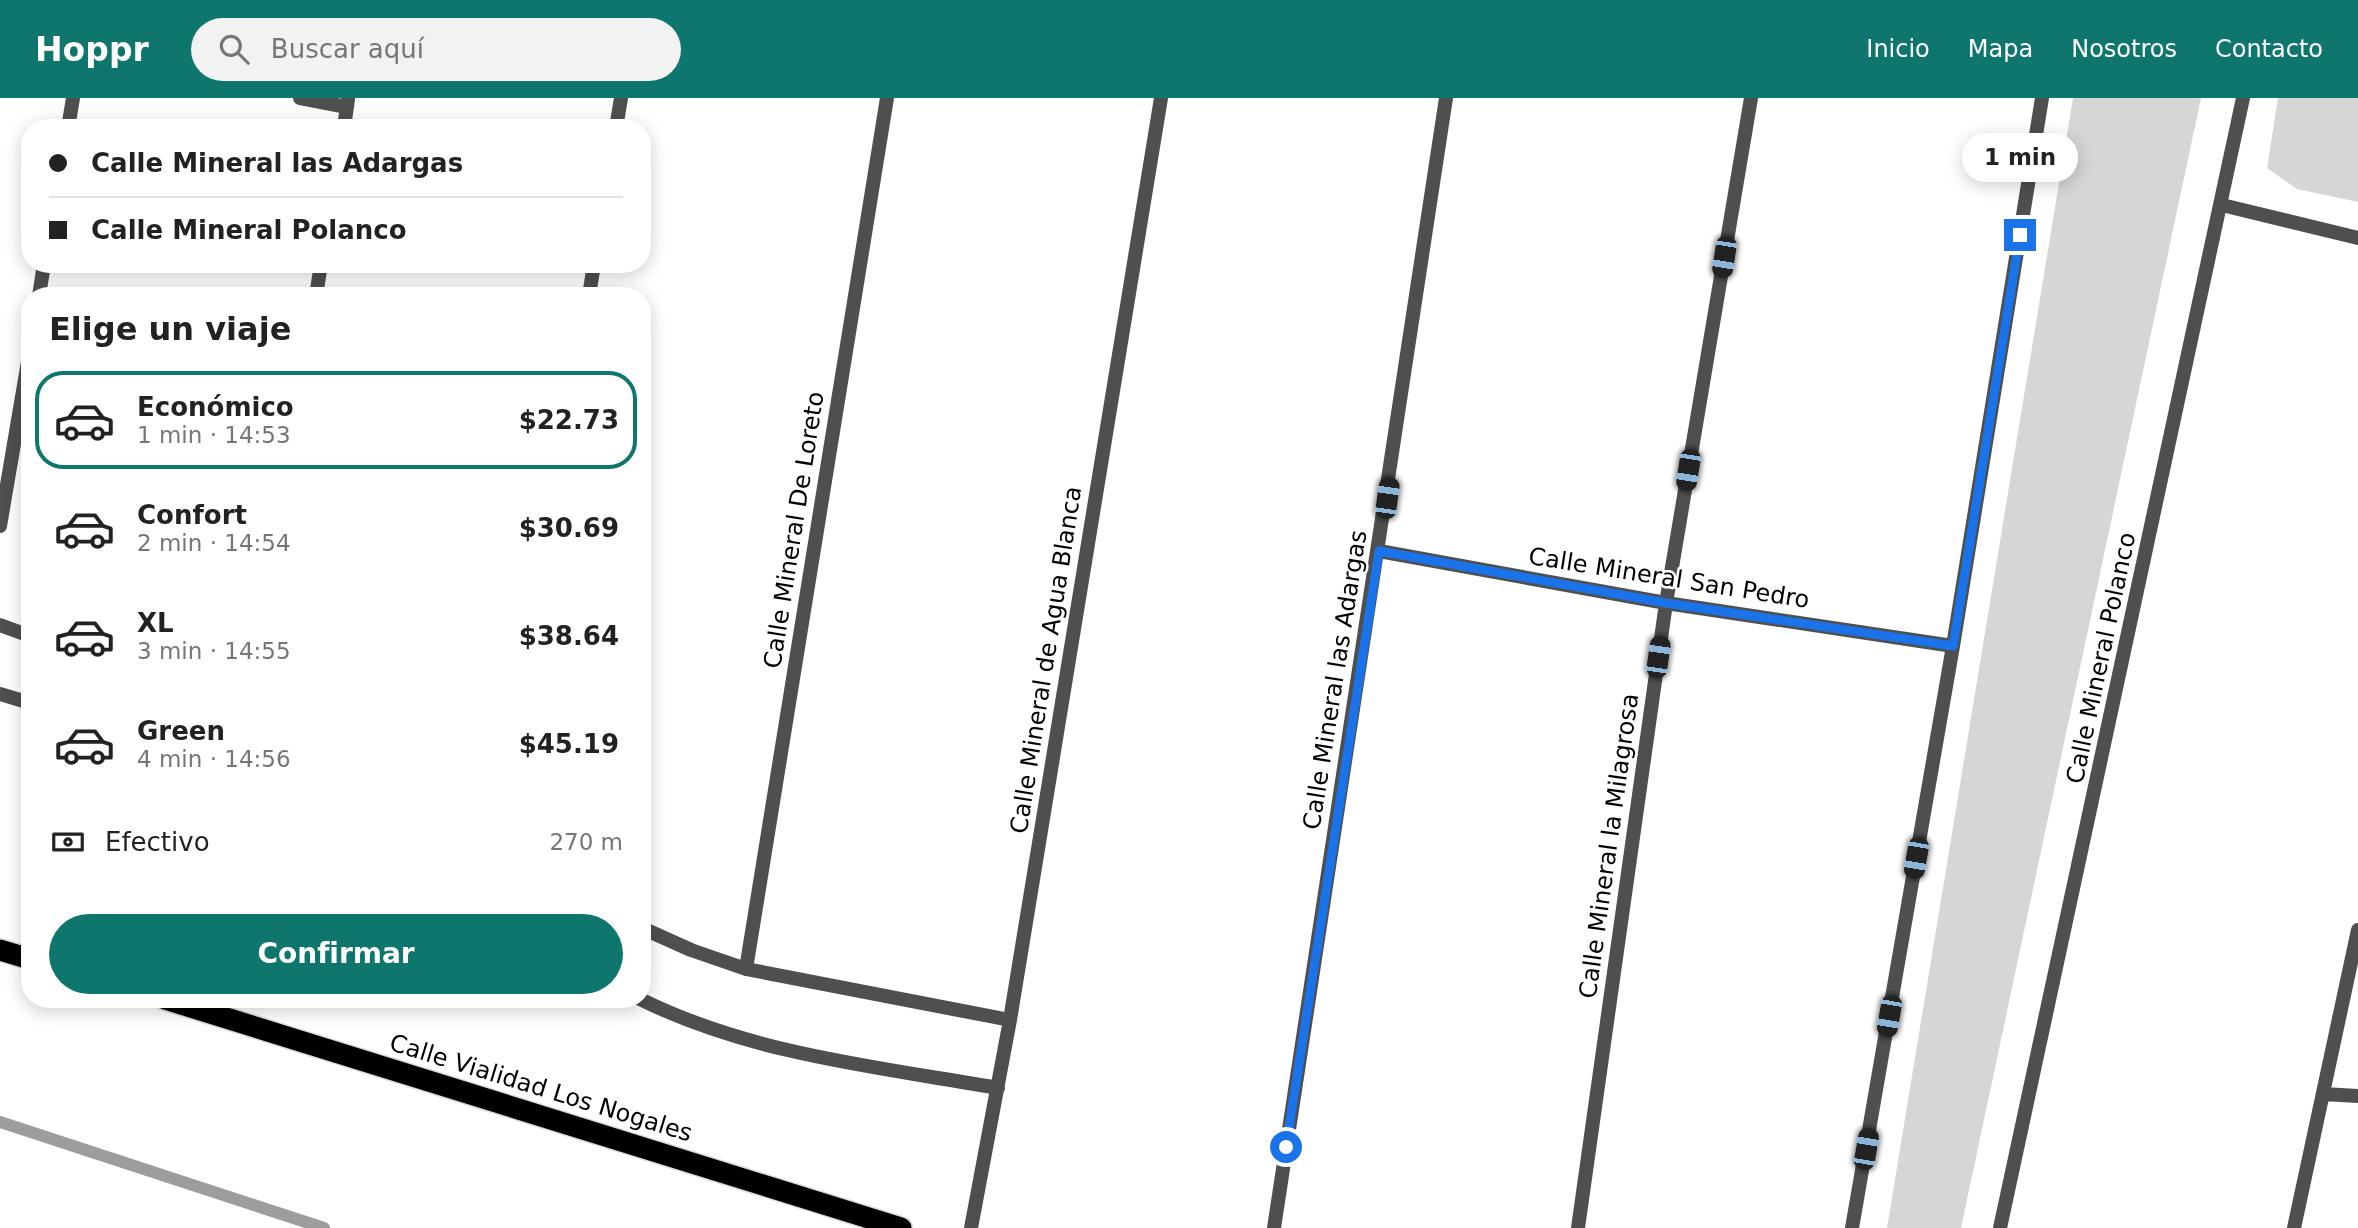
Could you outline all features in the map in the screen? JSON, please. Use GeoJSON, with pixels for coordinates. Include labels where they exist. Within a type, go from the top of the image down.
{"type":"FeatureCollection","features":[{"type":"Feature","properties":{"kind":"highway"},"geometry":{"type":"LineString","coordinates":[[0,950],[21,956]]}},
{"type":"Feature","properties":{"kind":"highway","name":"Calle Vialidad Los Nogales"},"geometry":{"type":"LineString","coordinates":[[206,1008],[901,1228]]}},
{"type":"Feature","properties":{"kind":"street"},"geometry":{"type":"LineString","coordinates":[[70,119],[73,98]]}},
{"type":"Feature","properties":{"kind":"street"},"geometry":{"type":"LineString","coordinates":[[300,98],[348,102]]}},
{"type":"Feature","properties":{"kind":"street"},"geometry":{"type":"LineString","coordinates":[[618,119],[621,98]]}},
{"type":"Feature","properties":{"kind":"street","name":"Calle Mineral De Loreto"},"geometry":{"type":"LineString","coordinates":[[746,969],[887,98]]}},
{"type":"Feature","properties":{"kind":"street","name":"Calle Mineral de Agua Blanca"},"geometry":{"type":"LineString","coordinates":[[971,1228],[1010,1020],[1161,98]]}},
{"type":"Feature","properties":{"kind":"street","name":"Calle Mineral las Adargas"},"geometry":{"type":"LineString","coordinates":[[1274,1228],[1446,98]]}},
{"type":"Feature","properties":{"kind":"street","name":"Calle Mineral la Milagrosa"},"geometry":{"type":"LineString","coordinates":[[1578,1228],[1666,603],[1751,98]]}},
{"type":"Feature","properties":{"kind":"street"},"geometry":{"type":"LineString","coordinates":[[1852,1228],[1953,646],[2042,98]]}},
{"type":"Feature","properties":{"kind":"street","name":"Calle Mineral Polanco"},"geometry":{"type":"LineString","coordinates":[[2000,1228],[2243,98]]}},
{"type":"Feature","properties":{"kind":"street"},"geometry":{"type":"LineString","coordinates":[[2222,205],[2358,238]]}},
{"type":"Feature","properties":{"kind":"street"},"geometry":{"type":"LineString","coordinates":[[0,526],[21,404]]}},
{"type":"Feature","properties":{"kind":"street","name":"Calle Mineral San Pedro"},"geometry":{"type":"LineString","coordinates":[[1379,551],[1666,603],[1953,646]]}},
{"type":"Feature","properties":{"kind":"street"},"geometry":{"type":"LineString","coordinates":[[0,625],[21,633]]}},
{"type":"Feature","properties":{"kind":"street"},"geometry":{"type":"LineString","coordinates":[[0,694],[21,700]]}},
{"type":"Feature","properties":{"kind":"street"},"geometry":{"type":"LineString","coordinates":[[2294,1228],[2358,930]]}},
{"type":"Feature","properties":{"kind":"street"},"geometry":{"type":"LineString","coordinates":[[651,932],[691,950],[746,969],[1010,1020]]}},
{"type":"Feature","properties":{"kind":"street"},"geometry":{"type":"LineString","coordinates":[[651,1004],[746,1041],[810,1056],[998,1088]]}},
{"type":"Feature","properties":{"kind":"street"},"geometry":{"type":"LineString","coordinates":[[2323,1094],[2358,1096]]}},
{"type":"Feature","properties":{"kind":"shaded area"},"geometry":{"type":"Polygon","coordinates":[[[2073,98],[2201,98],[1961,1228],[1887,1228],[2073,98]]]}},
{"type":"Feature","properties":{"kind":"shaded area"},"geometry":{"type":"Polygon","coordinates":[[[2278,98],[2358,98],[2358,202],[2297,189],[2267,168],[2278,98]]]}},
{"type":"Feature","properties":{"kind":"waterway"},"geometry":{"type":"LineString","coordinates":[[0,1122],[324,1228]]}},
{"type":"Feature","properties":{"kind":"route"},"geometry":{"type":"LineString","coordinates":[[1286,1147],[1379,551],[1666,603],[1953,646],[2020,235]]}}]}
